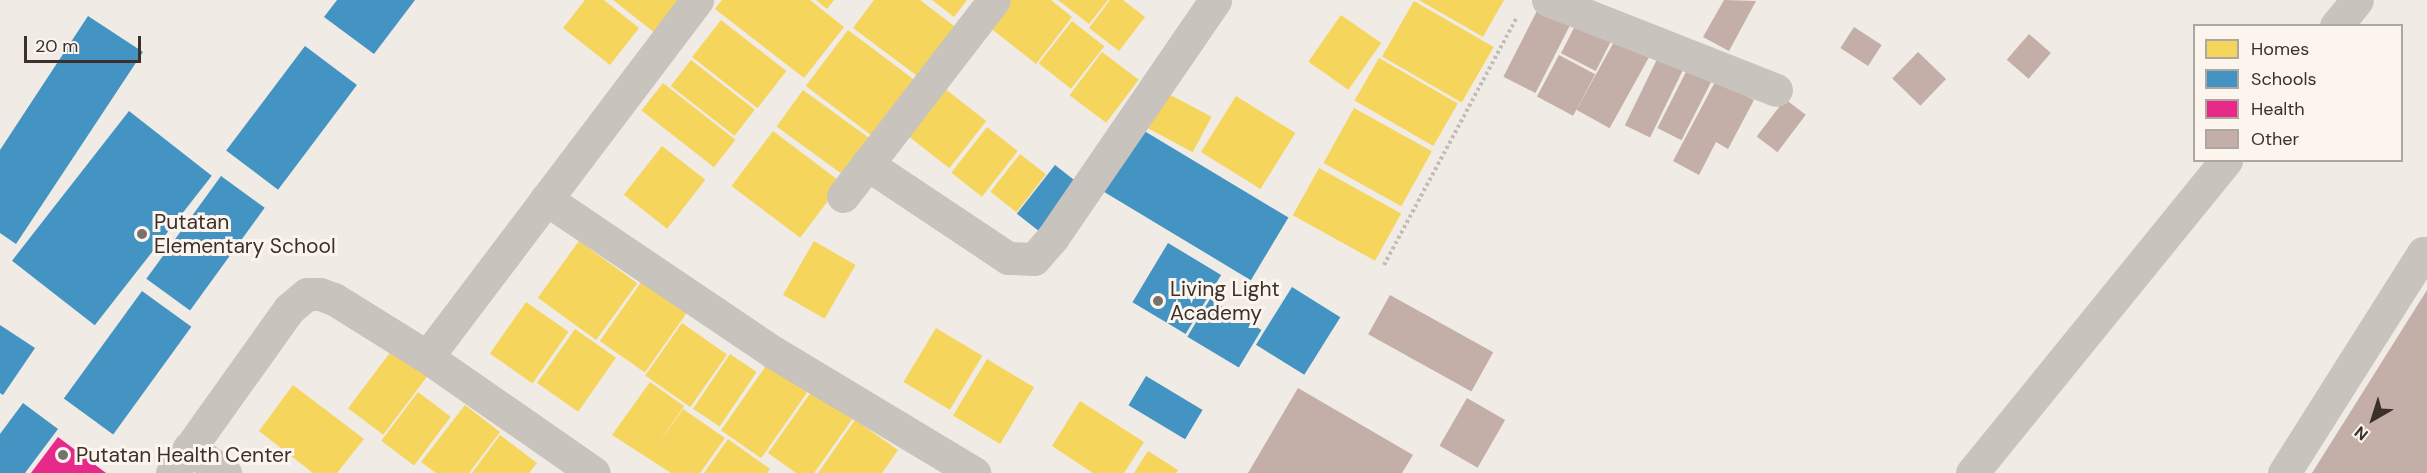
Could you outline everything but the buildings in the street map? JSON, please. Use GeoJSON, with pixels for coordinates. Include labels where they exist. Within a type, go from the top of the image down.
{"type":"FeatureCollection","features":[{"type":"Feature","properties":{"kind":"street"},"geometry":{"type":"LineString","coordinates":[[427,357],[697,0]]}},
{"type":"Feature","properties":{"kind":"street"},"geometry":{"type":"LineString","coordinates":[[843,196],[994,0]]}},
{"type":"Feature","properties":{"kind":"street"},"geometry":{"type":"LineString","coordinates":[[867,164],[1008,258],[1034,259],[1053,237],[1215,0]]}},
{"type":"Feature","properties":{"kind":"street"},"geometry":{"type":"LineString","coordinates":[[2338,24],[2357,0]]}},
{"type":"Feature","properties":{"kind":"street"},"geometry":{"type":"LineString","coordinates":[[1534,5],[1776,90]]}},
{"type":"Feature","properties":{"kind":"street"},"geometry":{"type":"LineString","coordinates":[[1972,473],[2224,162]]}},
{"type":"Feature","properties":{"kind":"street"},"geometry":{"type":"LineString","coordinates":[[546,199],[773,352],[974,473]]}},
{"type":"Feature","properties":{"kind":"street"},"geometry":{"type":"LineString","coordinates":[[2284,473],[2423,253],[2427,255]]}},
{"type":"Feature","properties":{"kind":"street"},"geometry":{"type":"LineString","coordinates":[[225,473],[181,461],[289,309],[307,294],[320,294],[334,299],[427,357],[594,473]]}},
{"type":"Feature","properties":{"kind":"path"},"geometry":{"type":"LineString","coordinates":[[1384,265],[1487,77],[1534,5]]}},
{"type":"Feature","properties":{"kind":"place","name":"Putatan Elementary School"},"geometry":{"type":"Point","coordinates":[142,234]}},
{"type":"Feature","properties":{"kind":"place","name":"Living Light Academy"},"geometry":{"type":"Point","coordinates":[1158,301]}},
{"type":"Feature","properties":{"kind":"place","name":"Putatan Health Center"},"geometry":{"type":"Point","coordinates":[63,455]}}]}
